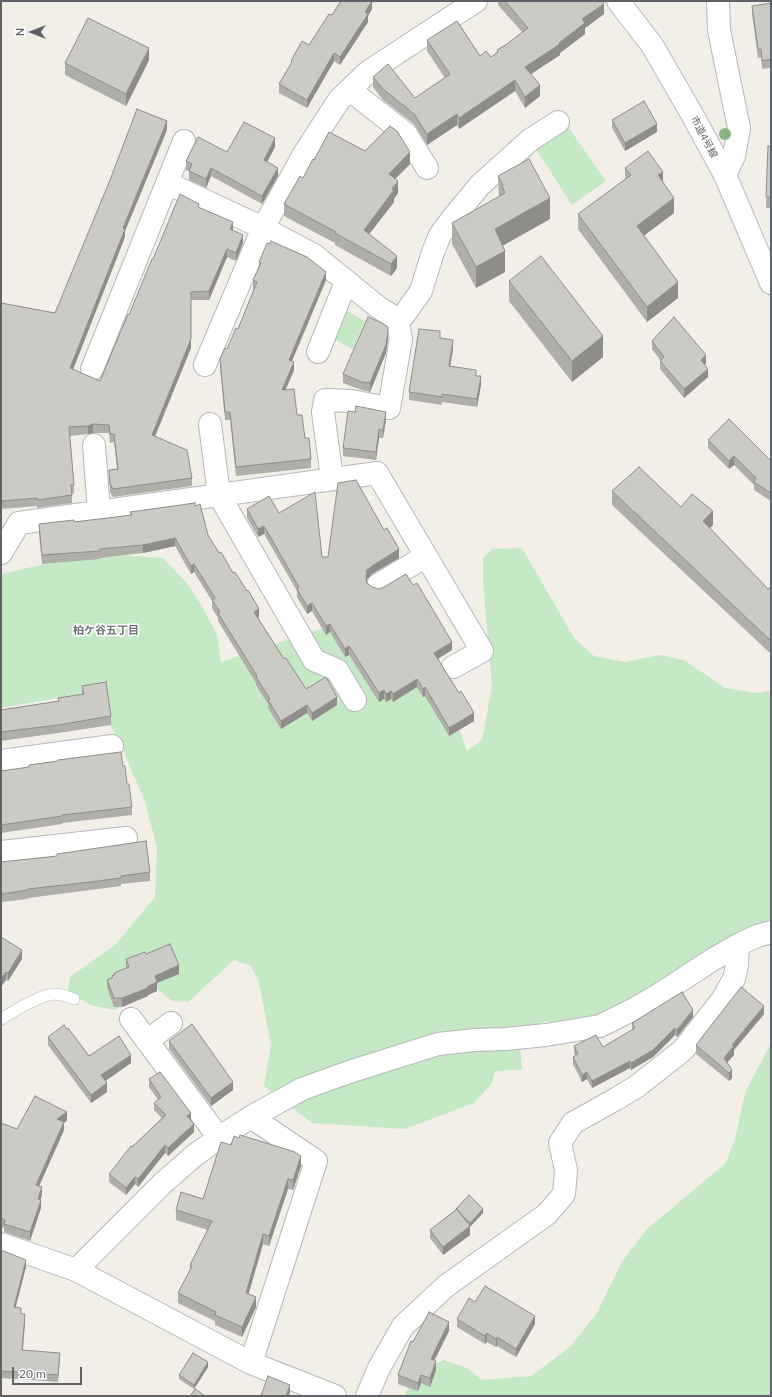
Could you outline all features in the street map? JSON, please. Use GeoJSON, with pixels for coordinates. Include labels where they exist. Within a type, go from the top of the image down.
{"type":"FeatureCollection","features":[{"type":"Feature","properties":{"kind":"street"},"geometry":{"type":"LineString","coordinates":[[205,365],[263,228],[304,154],[339,100],[368,72],[476,1]]}},
{"type":"Feature","properties":{"kind":"street","name":"市道4号線"},"geometry":{"type":"LineString","coordinates":[[618,1],[652,45],[693,116],[725,175],[771,283]]}},
{"type":"Feature","properties":{"kind":"street"},"geometry":{"type":"LineString","coordinates":[[718,1],[719,30],[739,128],[734,156],[725,175]]}},
{"type":"Feature","properties":{"kind":"street"},"geometry":{"type":"LineString","coordinates":[[350,90],[406,134],[427,168]]}},
{"type":"Feature","properties":{"kind":"street"},"geometry":{"type":"LineString","coordinates":[[397,319],[404,315],[421,291],[440,235],[452,219],[480,185],[510,156],[530,140],[558,122]]}},
{"type":"Feature","properties":{"kind":"street"},"geometry":{"type":"LineString","coordinates":[[92,369],[184,141]]}},
{"type":"Feature","properties":{"kind":"street"},"geometry":{"type":"LineString","coordinates":[[167,183],[263,228],[314,256],[378,307],[397,319],[401,339],[389,408],[351,401],[325,400],[323,412],[332,478]]}},
{"type":"Feature","properties":{"kind":"street"},"geometry":{"type":"LineString","coordinates":[[318,352],[346,282]]}},
{"type":"Feature","properties":{"kind":"street"},"geometry":{"type":"LineString","coordinates":[[210,424],[219,495],[314,660],[337,670],[355,700]]}},
{"type":"Feature","properties":{"kind":"street"},"geometry":{"type":"LineString","coordinates":[[94,445],[99,512]]}},
{"type":"Feature","properties":{"kind":"street"},"geometry":{"type":"LineString","coordinates":[[1,553],[19,524],[377,472],[482,651],[453,667]]}},
{"type":"Feature","properties":{"kind":"street"},"geometry":{"type":"LineString","coordinates":[[378,584],[426,556]]}},
{"type":"Feature","properties":{"kind":"street"},"geometry":{"type":"LineString","coordinates":[[1,761],[112,746]]}},
{"type":"Feature","properties":{"kind":"street"},"geometry":{"type":"LineString","coordinates":[[1,852],[126,838]]}},
{"type":"Feature","properties":{"kind":"street"},"geometry":{"type":"LineString","coordinates":[[76,1270],[163,1183],[195,1155],[251,1117],[302,1089],[349,1072],[438,1044],[546,1035],[600,1026],[660,994],[738,945],[757,936],[771,932]]}},
{"type":"Feature","properties":{"kind":"street"},"geometry":{"type":"LineString","coordinates":[[368,1396],[379,1368],[403,1326],[446,1286],[547,1214],[564,1194],[566,1170],[560,1143],[573,1123],[636,1087],[682,1050],[722,1000],[734,979],[737,965],[738,945]]}},
{"type":"Feature","properties":{"kind":"street"},"geometry":{"type":"LineString","coordinates":[[132,1019],[219,1138]]}},
{"type":"Feature","properties":{"kind":"street"},"geometry":{"type":"LineString","coordinates":[[147,1041],[171,1023]]}},
{"type":"Feature","properties":{"kind":"street"},"geometry":{"type":"LineString","coordinates":[[251,1117],[316,1161],[251,1362]]}},
{"type":"Feature","properties":{"kind":"street"},"geometry":{"type":"LineString","coordinates":[[1,1244],[76,1270],[251,1362],[335,1396]]}},
{"type":"Feature","properties":{"kind":"lane"},"geometry":{"type":"LineString","coordinates":[[1,1019],[44,996],[54,994],[63,995],[74,999]]}},
{"type":"Feature","properties":{"kind":"green space"},"geometry":{"type":"Polygon","coordinates":[[[568,127],[606,181],[572,205],[536,149],[568,127]]]}},
{"type":"Feature","properties":{"kind":"green space"},"geometry":{"type":"Polygon","coordinates":[[[345,310],[365,321],[353,349],[334,339],[345,310]]]}},
{"type":"Feature","properties":{"kind":"green space"},"geometry":{"type":"Polygon","coordinates":[[[522,548],[574,638],[594,656],[625,662],[660,655],[684,660],[725,688],[757,693],[771,690],[771,930],[611,1012],[579,1023],[546,1021],[517,1032],[520,1043],[522,1070],[495,1071],[492,1083],[474,1103],[405,1129],[312,1123],[264,1086],[271,1045],[259,982],[251,966],[234,960],[188,1002],[172,1001],[155,987],[128,1004],[114,1010],[90,1005],[68,991],[70,977],[116,944],[155,897],[157,847],[145,802],[119,741],[92,692],[1,708],[1,574],[45,564],[122,555],[163,558],[186,582],[200,603],[217,634],[221,662],[350,619],[413,669],[455,717],[467,751],[482,740],[492,686],[483,581],[483,558],[492,549],[522,548]]]}},
{"type":"Feature","properties":{"kind":"green space"},"geometry":{"type":"Polygon","coordinates":[[[771,1043],[771,1396],[404,1396],[418,1371],[444,1360],[469,1369],[482,1380],[531,1376],[570,1347],[597,1313],[621,1263],[646,1230],[726,1163],[736,1135],[745,1093],[771,1043]]]}},
{"type":"Feature","properties":{"kind":"building"},"geometry":{"type":"Polygon","coordinates":[[[341,1],[372,1],[365,12],[368,14],[340,57],[334,53],[307,100],[279,84],[302,41],[309,45],[329,14],[332,15],[341,1]]]}},
{"type":"Feature","properties":{"kind":"building"},"geometry":{"type":"Polygon","coordinates":[[[505,1],[603,1],[604,4],[582,19],[585,23],[559,43],[560,44],[525,67],[540,85],[525,97],[515,80],[459,118],[457,114],[427,134],[414,114],[383,89],[373,77],[388,64],[415,98],[450,74],[427,40],[457,21],[480,56],[486,51],[491,57],[498,52],[497,50],[528,28],[505,1]]]}},
{"type":"Feature","properties":{"kind":"building"},"geometry":{"type":"Polygon","coordinates":[[[771,3],[771,59],[762,61],[761,49],[758,49],[752,6],[771,3]]]}},
{"type":"Feature","properties":{"kind":"building"},"geometry":{"type":"Polygon","coordinates":[[[88,18],[149,48],[126,94],[65,63],[88,18]]]}},
{"type":"Feature","properties":{"kind":"building"},"geometry":{"type":"Polygon","coordinates":[[[644,101],[657,124],[625,143],[612,120],[644,101]]]}},
{"type":"Feature","properties":{"kind":"building"},"geometry":{"type":"Polygon","coordinates":[[[137,109],[167,121],[123,228],[125,229],[70,368],[100,381],[180,194],[199,204],[198,207],[233,222],[230,229],[243,235],[236,253],[227,249],[209,291],[191,292],[191,339],[152,435],[187,450],[192,478],[113,489],[110,484],[109,470],[118,469],[114,434],[110,434],[109,425],[93,424],[88,426],[69,427],[74,485],[71,485],[72,495],[37,500],[37,498],[1,501],[1,303],[55,313],[110,180],[137,109]]]}},
{"type":"Feature","properties":{"kind":"building"},"geometry":{"type":"Polygon","coordinates":[[[244,122],[275,138],[264,160],[278,168],[262,196],[211,168],[206,179],[189,171],[192,164],[186,161],[198,137],[227,152],[244,122]]]}},
{"type":"Feature","properties":{"kind":"building"},"geometry":{"type":"Polygon","coordinates":[[[390,126],[397,131],[410,152],[389,174],[398,181],[392,189],[394,190],[364,230],[397,256],[391,264],[284,204],[300,176],[303,178],[329,132],[365,151],[390,126]]]}},
{"type":"Feature","properties":{"kind":"building"},"geometry":{"type":"Polygon","coordinates":[[[768,146],[771,146],[771,197],[766,197],[768,146]]]}},
{"type":"Feature","properties":{"kind":"building"},"geometry":{"type":"Polygon","coordinates":[[[648,151],[663,172],[658,175],[674,198],[637,226],[678,282],[647,307],[578,214],[631,175],[625,168],[648,151]]]}},
{"type":"Feature","properties":{"kind":"building"},"geometry":{"type":"Polygon","coordinates":[[[529,159],[550,198],[495,229],[505,251],[476,267],[452,223],[505,193],[498,176],[529,159]]]}},
{"type":"Feature","properties":{"kind":"building"},"geometry":{"type":"Polygon","coordinates":[[[271,241],[307,257],[326,272],[289,360],[294,362],[282,390],[294,389],[297,415],[302,415],[305,438],[309,438],[311,459],[236,467],[230,412],[225,412],[220,359],[225,348],[227,349],[236,328],[238,329],[257,282],[253,280],[261,263],[259,262],[267,243],[270,244],[271,241]]]}},
{"type":"Feature","properties":{"kind":"building"},"geometry":{"type":"Polygon","coordinates":[[[541,256],[603,336],[572,361],[509,281],[541,256]]]}},
{"type":"Feature","properties":{"kind":"building"},"geometry":{"type":"Polygon","coordinates":[[[368,317],[388,327],[386,345],[370,383],[362,382],[343,374],[368,317]]]}},
{"type":"Feature","properties":{"kind":"building"},"geometry":{"type":"Polygon","coordinates":[[[674,317],[706,355],[701,360],[708,369],[684,389],[660,361],[664,357],[652,341],[674,317]]]}},
{"type":"Feature","properties":{"kind":"building"},"geometry":{"type":"Polygon","coordinates":[[[419,329],[440,331],[440,338],[453,340],[449,366],[476,370],[476,376],[481,376],[477,399],[442,394],[442,397],[409,392],[419,329]]]}},
{"type":"Feature","properties":{"kind":"building"},"geometry":{"type":"Polygon","coordinates":[[[356,406],[386,412],[383,430],[379,429],[376,452],[343,448],[348,411],[355,412],[356,406]]]}},
{"type":"Feature","properties":{"kind":"building"},"geometry":{"type":"Polygon","coordinates":[[[729,419],[771,461],[771,493],[754,482],[756,478],[734,456],[729,461],[708,440],[729,419]]]}},
{"type":"Feature","properties":{"kind":"building"},"geometry":{"type":"Polygon","coordinates":[[[639,467],[681,507],[692,494],[713,511],[703,521],[768,589],[771,587],[771,641],[612,491],[639,467]]]}},
{"type":"Feature","properties":{"kind":"building"},"geometry":{"type":"Polygon","coordinates":[[[356,480],[384,530],[387,528],[399,549],[367,570],[367,583],[372,587],[379,589],[406,574],[413,585],[417,583],[452,642],[434,653],[459,693],[461,691],[474,713],[449,728],[425,687],[423,689],[417,679],[393,694],[391,691],[386,694],[384,690],[379,693],[349,646],[345,649],[330,624],[326,626],[312,603],[307,606],[297,589],[299,587],[264,526],[258,529],[247,509],[269,496],[279,513],[315,492],[322,557],[328,557],[338,483],[356,480]]]}},
{"type":"Feature","properties":{"kind":"building"},"geometry":{"type":"Polygon","coordinates":[[[195,503],[195,506],[200,504],[208,535],[219,553],[221,552],[233,573],[235,572],[247,591],[248,590],[259,609],[254,612],[284,659],[286,658],[306,689],[326,677],[337,697],[312,713],[307,705],[281,721],[268,700],[270,699],[256,677],[257,676],[218,613],[220,612],[212,600],[215,598],[194,564],[191,566],[175,538],[143,545],[100,549],[100,551],[42,555],[39,524],[74,520],[74,522],[132,515],[130,512],[195,503]]]}},
{"type":"Feature","properties":{"kind":"building"},"geometry":{"type":"Polygon","coordinates":[[[106,682],[111,716],[58,725],[1,732],[1,710],[59,701],[58,698],[84,694],[82,686],[106,682]]]}},
{"type":"Feature","properties":{"kind":"building"},"geometry":{"type":"Polygon","coordinates":[[[121,752],[123,766],[125,766],[127,784],[129,784],[132,807],[62,815],[1,825],[1,771],[29,767],[29,765],[58,760],[121,752]]]}},
{"type":"Feature","properties":{"kind":"building"},"geometry":{"type":"Polygon","coordinates":[[[146,841],[150,872],[121,876],[121,878],[28,889],[1,894],[1,862],[57,856],[57,854],[146,841]]]}},
{"type":"Feature","properties":{"kind":"building"},"geometry":{"type":"Polygon","coordinates":[[[1,937],[22,950],[8,973],[6,972],[1,978],[1,937]]]}},
{"type":"Feature","properties":{"kind":"building"},"geometry":{"type":"Polygon","coordinates":[[[170,944],[179,965],[155,976],[157,982],[147,987],[148,988],[122,998],[114,998],[107,980],[113,977],[112,976],[115,974],[114,973],[129,967],[126,959],[145,952],[146,954],[170,944]]]}},
{"type":"Feature","properties":{"kind":"building"},"geometry":{"type":"Polygon","coordinates":[[[741,987],[764,1006],[732,1045],[734,1046],[724,1058],[732,1070],[729,1073],[696,1045],[741,987]]]}},
{"type":"Feature","properties":{"kind":"building"},"geometry":{"type":"Polygon","coordinates":[[[682,992],[693,1010],[677,1030],[675,1028],[653,1050],[631,1063],[630,1061],[592,1081],[587,1072],[582,1075],[573,1057],[578,1054],[574,1046],[596,1035],[603,1047],[635,1028],[632,1023],[682,992]]]}},
{"type":"Feature","properties":{"kind":"building"},"geometry":{"type":"Polygon","coordinates":[[[192,1024],[233,1082],[211,1098],[169,1041],[192,1024]]]}},
{"type":"Feature","properties":{"kind":"building"},"geometry":{"type":"Polygon","coordinates":[[[64,1025],[67,1029],[68,1028],[89,1056],[119,1036],[131,1055],[101,1075],[107,1083],[91,1095],[48,1037],[64,1025]]]}},
{"type":"Feature","properties":{"kind":"building"},"geometry":{"type":"Polygon","coordinates":[[[160,1072],[191,1113],[187,1116],[194,1124],[168,1148],[165,1145],[138,1179],[135,1177],[126,1188],[109,1174],[131,1146],[132,1147],[166,1115],[154,1103],[161,1097],[149,1079],[160,1072]]]}},
{"type":"Feature","properties":{"kind":"building"},"geometry":{"type":"Polygon","coordinates":[[[35,1096],[67,1112],[57,1119],[64,1122],[36,1185],[42,1187],[38,1199],[41,1200],[30,1232],[4,1224],[5,1220],[1,1218],[1,1123],[17,1129],[35,1096]]]}},
{"type":"Feature","properties":{"kind":"building"},"geometry":{"type":"Polygon","coordinates":[[[240,1135],[295,1152],[301,1156],[293,1180],[288,1179],[269,1236],[263,1234],[246,1293],[256,1297],[242,1327],[215,1315],[216,1312],[178,1293],[212,1221],[176,1210],[181,1192],[203,1199],[221,1142],[231,1145],[234,1136],[239,1138],[240,1135]]]}},
{"type":"Feature","properties":{"kind":"building"},"geometry":{"type":"Polygon","coordinates":[[[469,1195],[483,1209],[470,1223],[457,1209],[456,1210],[469,1195]]]}},
{"type":"Feature","properties":{"kind":"building"},"geometry":{"type":"Polygon","coordinates":[[[457,1209],[470,1226],[443,1247],[430,1230],[457,1209]]]}},
{"type":"Feature","properties":{"kind":"building"},"geometry":{"type":"Polygon","coordinates":[[[1,1250],[26,1260],[14,1307],[21,1308],[21,1314],[25,1314],[22,1350],[60,1353],[58,1375],[1,1371],[1,1250]]]}},
{"type":"Feature","properties":{"kind":"building"},"geometry":{"type":"Polygon","coordinates":[[[485,1286],[535,1316],[516,1349],[497,1337],[496,1339],[487,1333],[485,1336],[457,1319],[469,1298],[475,1302],[485,1286]]]}},
{"type":"Feature","properties":{"kind":"building"},"geometry":{"type":"Polygon","coordinates":[[[429,1312],[449,1322],[431,1359],[436,1361],[430,1378],[421,1375],[418,1383],[398,1375],[411,1341],[413,1342],[429,1312]]]}},
{"type":"Feature","properties":{"kind":"building"},"geometry":{"type":"Polygon","coordinates":[[[193,1353],[208,1362],[194,1385],[179,1375],[193,1353]]]}},
{"type":"Feature","properties":{"kind":"building"},"geometry":{"type":"Polygon","coordinates":[[[268,1376],[290,1385],[286,1396],[261,1396],[268,1376]]]}},
{"type":"Feature","properties":{"kind":"building"},"geometry":{"type":"Polygon","coordinates":[[[195,1389],[205,1396],[190,1396],[195,1389]]]}},
{"type":"Feature","properties":{"kind":"district","name":"柏ケ谷五丁目"},"geometry":{"type":"Point","coordinates":[106,630]}}]}
